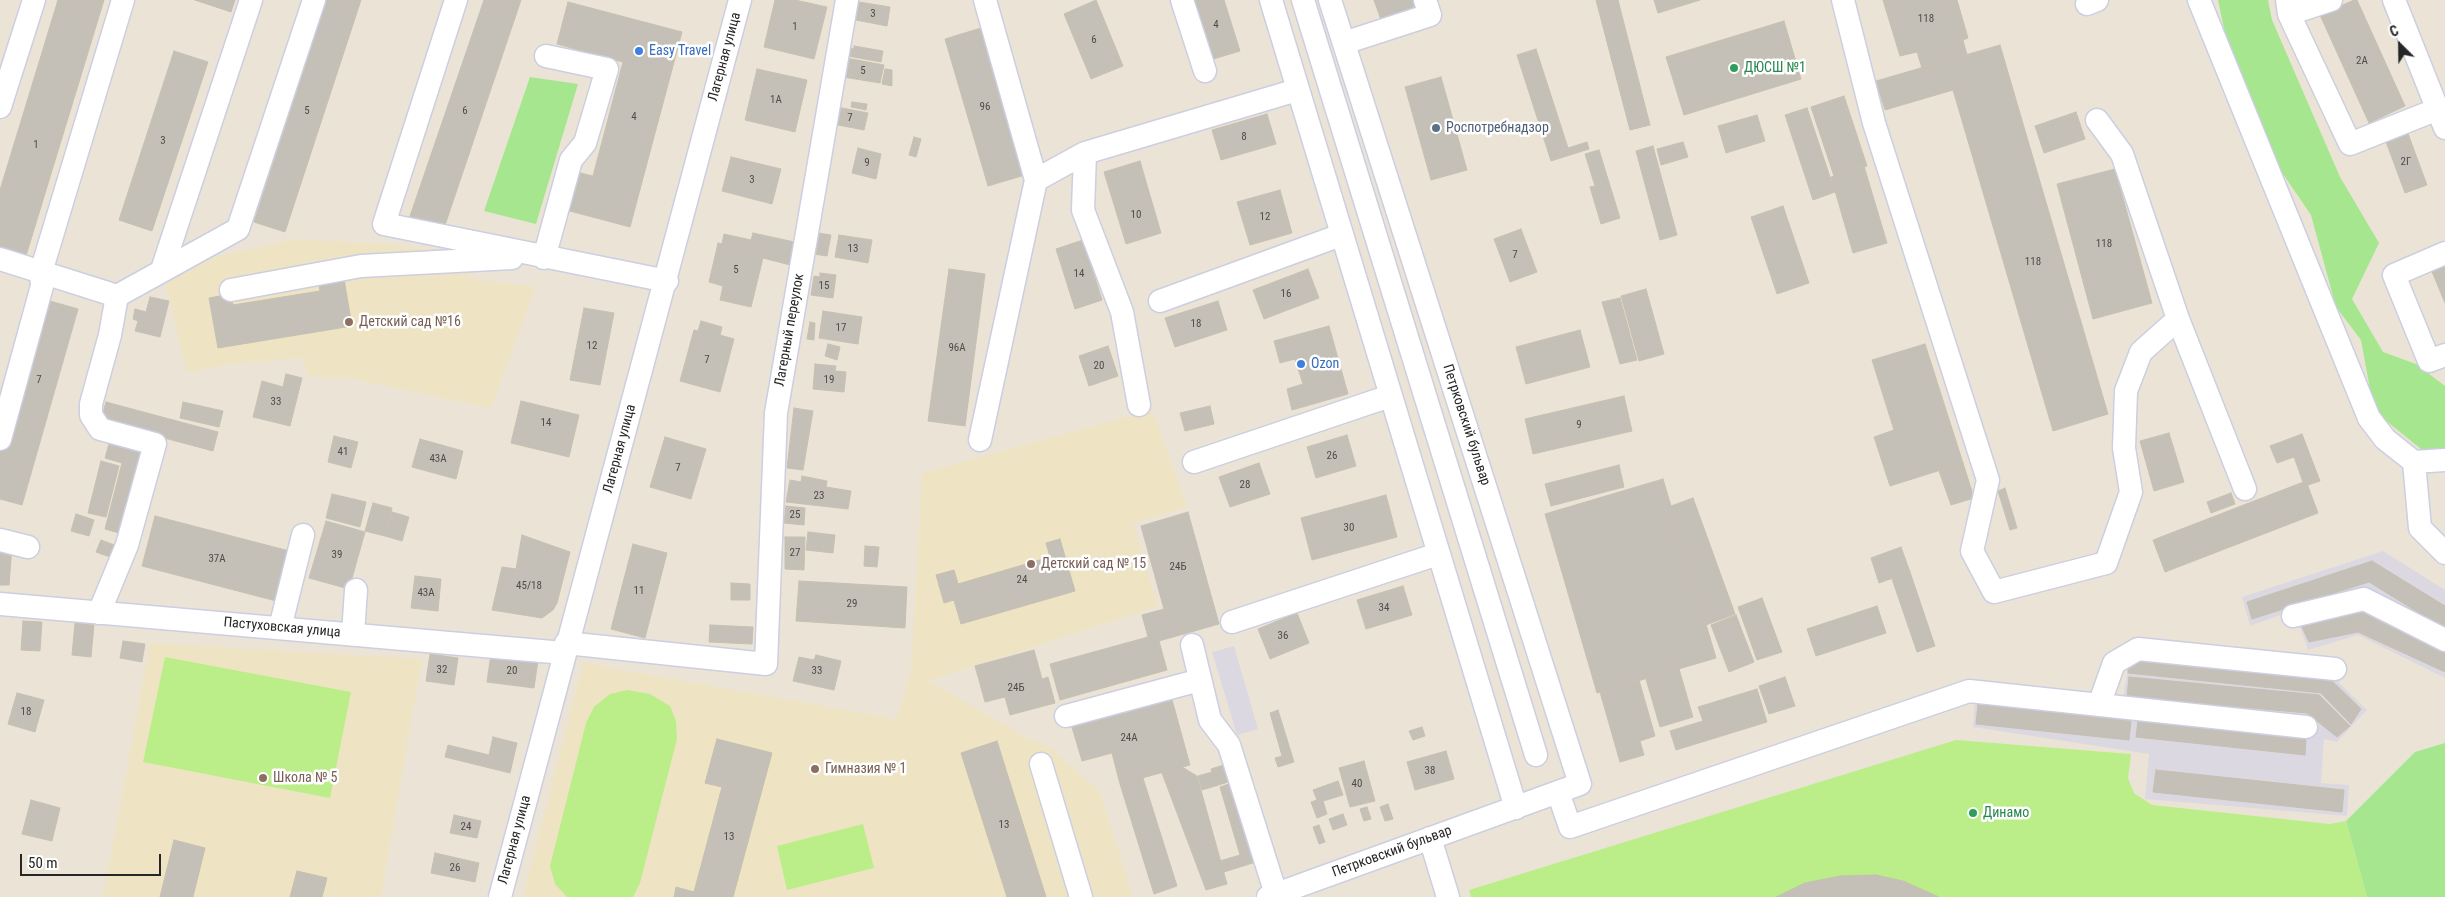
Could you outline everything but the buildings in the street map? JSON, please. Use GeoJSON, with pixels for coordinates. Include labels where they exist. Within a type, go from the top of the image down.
{"type":"FeatureCollection","features":[{"type":"Feature","properties":{"kind":"street"},"geometry":{"type":"LineString","coordinates":[[0,107],[34,0]]}},
{"type":"Feature","properties":{"kind":"street"},"geometry":{"type":"LineString","coordinates":[[0,439],[42,286],[41,272],[123,0]]}},
{"type":"Feature","properties":{"kind":"street"},"geometry":{"type":"LineString","coordinates":[[162,270],[251,0]]}},
{"type":"Feature","properties":{"kind":"street"},"geometry":{"type":"LineString","coordinates":[[0,260],[117,296],[238,229],[314,0]]}},
{"type":"Feature","properties":{"kind":"street"},"geometry":{"type":"LineString","coordinates":[[456,0],[384,224],[540,257],[667,280]]}},
{"type":"Feature","properties":{"kind":"street","name":"Лагерная улица"},"geometry":{"type":"LineString","coordinates":[[500,897],[565,648],[667,280],[740,0]]}},
{"type":"Feature","properties":{"kind":"street","name":"Лагерный переулок"},"geometry":{"type":"LineString","coordinates":[[766,664],[776,413],[847,0]]}},
{"type":"Feature","properties":{"kind":"street"},"geometry":{"type":"LineString","coordinates":[[980,440],[1036,180],[985,0]]}},
{"type":"Feature","properties":{"kind":"street"},"geometry":{"type":"LineString","coordinates":[[1182,0],[1205,71]]}},
{"type":"Feature","properties":{"kind":"street"},"geometry":{"type":"LineString","coordinates":[[1271,0],[1516,808]]}},
{"type":"Feature","properties":{"kind":"street"},"geometry":{"type":"LineString","coordinates":[[1303,0],[1536,755]]}},
{"type":"Feature","properties":{"kind":"street","name":"Петрковский бульвар"},"geometry":{"type":"LineString","coordinates":[[1272,896],[1580,784],[1330,0]]}},
{"type":"Feature","properties":{"kind":"street"},"geometry":{"type":"LineString","coordinates":[[1344,43],[1430,15],[1425,0]]}},
{"type":"Feature","properties":{"kind":"street"},"geometry":{"type":"LineString","coordinates":[[1843,0],[1874,123],[1988,480],[1972,551],[1994,592],[2106,563],[2131,492],[2124,448],[2126,391],[2141,352],[2178,319]]}},
{"type":"Feature","properties":{"kind":"street"},"geometry":{"type":"LineString","coordinates":[[2199,0],[2369,418],[2385,439],[2414,462],[2445,460]]}},
{"type":"Feature","properties":{"kind":"street"},"geometry":{"type":"LineString","coordinates":[[2331,0],[2288,7],[2350,144],[2441,118],[2394,0]]}},
{"type":"Feature","properties":{"kind":"street"},"geometry":{"type":"LineString","coordinates":[[540,257],[571,160],[585,143],[607,69],[546,56]]}},
{"type":"Feature","properties":{"kind":"street"},"geometry":{"type":"LineString","coordinates":[[1036,180],[1085,153],[1297,90]]}},
{"type":"Feature","properties":{"kind":"street"},"geometry":{"type":"LineString","coordinates":[[2097,120],[2122,154],[2178,319],[2245,489]]}},
{"type":"Feature","properties":{"kind":"street"},"geometry":{"type":"LineString","coordinates":[[1085,153],[1083,210],[1122,312],[1139,405]]}},
{"type":"Feature","properties":{"kind":"street"},"geometry":{"type":"LineString","coordinates":[[1160,301],[1341,234]]}},
{"type":"Feature","properties":{"kind":"street"},"geometry":{"type":"LineString","coordinates":[[2445,253],[2394,275],[2429,361],[2445,355]]}},
{"type":"Feature","properties":{"kind":"street"},"geometry":{"type":"LineString","coordinates":[[231,290],[361,266],[540,257]]}},
{"type":"Feature","properties":{"kind":"street"},"geometry":{"type":"LineString","coordinates":[[99,613],[128,545],[155,444],[100,429],[91,416],[91,404],[110,335],[117,296]]}},
{"type":"Feature","properties":{"kind":"street"},"geometry":{"type":"LineString","coordinates":[[1194,462],[1390,396]]}},
{"type":"Feature","properties":{"kind":"street"},"geometry":{"type":"LineString","coordinates":[[2414,462],[2420,528],[2445,553]]}},
{"type":"Feature","properties":{"kind":"street"},"geometry":{"type":"LineString","coordinates":[[280,628],[303,535]]}},
{"type":"Feature","properties":{"kind":"street"},"geometry":{"type":"LineString","coordinates":[[0,540],[28,547]]}},
{"type":"Feature","properties":{"kind":"street"},"geometry":{"type":"LineString","coordinates":[[1232,622],[1438,554]]}},
{"type":"Feature","properties":{"kind":"street"},"geometry":{"type":"LineString","coordinates":[[352,634],[356,590]]}},
{"type":"Feature","properties":{"kind":"street"},"geometry":{"type":"LineString","coordinates":[[2293,616],[2364,599],[2445,640]]}},
{"type":"Feature","properties":{"kind":"street","name":"Пастуховская улица"},"geometry":{"type":"LineString","coordinates":[[0,604],[352,634],[766,664]]}},
{"type":"Feature","properties":{"kind":"street"},"geometry":{"type":"LineString","coordinates":[[1192,645],[1210,720],[1229,745],[1239,771],[1272,896]]}},
{"type":"Feature","properties":{"kind":"street"},"geometry":{"type":"LineString","coordinates":[[2099,705],[2114,663],[2138,648],[2335,669]]}},
{"type":"Feature","properties":{"kind":"street"},"geometry":{"type":"LineString","coordinates":[[1066,716],[1200,680]]}},
{"type":"Feature","properties":{"kind":"street"},"geometry":{"type":"LineString","coordinates":[[1558,792],[1570,827],[1968,691],[2306,727]]}},
{"type":"Feature","properties":{"kind":"street"},"geometry":{"type":"LineString","coordinates":[[1041,764],[1081,897]]}},
{"type":"Feature","properties":{"kind":"street"},"geometry":{"type":"LineString","coordinates":[[1430,838],[1448,897]]}},
{"type":"Feature","properties":{"kind":"shaded area","name":"Детский сад №16"},"geometry":{"type":"Polygon","coordinates":[[[296,239],[385,244],[474,254],[468,278],[536,287],[491,408],[348,378],[308,376],[302,357],[232,364],[187,373],[165,280],[205,259],[296,239]]]}},
{"type":"Feature","properties":{"kind":"shaded area","name":"Гимназия № 1"},"geometry":{"type":"Polygon","coordinates":[[[1152,410],[1187,507],[1133,523],[1158,606],[929,681],[1027,738],[1050,747],[1100,792],[1133,897],[523,897],[583,663],[896,719],[911,671],[922,473],[1152,410]]]}},
{"type":"Feature","properties":{"kind":"shaded area"},"geometry":{"type":"Polygon","coordinates":[[[2383,551],[2445,590],[2445,678],[2358,635],[2308,650],[2294,610],[2250,626],[2242,597],[2383,551]]]}},
{"type":"Feature","properties":{"kind":"shaded area","name":"Школа № 5"},"geometry":{"type":"Polygon","coordinates":[[[150,643],[422,659],[381,897],[103,897],[150,643]]]}},
{"type":"Feature","properties":{"kind":"shaded area"},"geometry":{"type":"Polygon","coordinates":[[[1234,646],[1258,729],[1237,735],[1212,652],[1234,646]]]}},
{"type":"Feature","properties":{"kind":"shaded area"},"geometry":{"type":"Polygon","coordinates":[[[2130,656],[2329,673],[2367,710],[2337,742],[2324,739],[2321,783],[2349,785],[2347,816],[2145,799],[2149,754],[1973,727],[1975,700],[2122,704],[2130,656]]]}},
{"type":"Feature","properties":{"kind":"green space"},"geometry":{"type":"Polygon","coordinates":[[[2218,0],[2268,0],[2272,20],[2340,177],[2379,243],[2352,299],[2383,352],[2416,364],[2445,386],[2445,450],[2421,449],[2374,411],[2361,340],[2336,307],[2311,215],[2277,165],[2226,38],[2218,0]]]}},
{"type":"Feature","properties":{"kind":"green space"},"geometry":{"type":"Polygon","coordinates":[[[530,77],[578,84],[536,224],[484,211],[530,77]]]}},
{"type":"Feature","properties":{"kind":"green space"},"geometry":{"type":"Polygon","coordinates":[[[165,657],[351,692],[330,798],[143,762],[165,657]]]}},
{"type":"Feature","properties":{"kind":"green space"},"geometry":{"type":"Polygon","coordinates":[[[627,690],[650,694],[670,706],[676,721],[677,739],[640,883],[633,897],[567,897],[555,884],[550,866],[586,723],[594,707],[610,694],[627,690]]]}},
{"type":"Feature","properties":{"kind":"green space","name":"Динамо"},"geometry":{"type":"Polygon","coordinates":[[[1956,740],[2131,754],[2128,778],[2134,793],[2152,805],[2330,824],[2346,821],[2367,897],[1471,897],[1469,890],[1956,740]]]}},
{"type":"Feature","properties":{"kind":"green space"},"geometry":{"type":"Polygon","coordinates":[[[2445,743],[2445,897],[2367,897],[2346,821],[2415,752],[2445,743]]]}},
{"type":"Feature","properties":{"kind":"green space"},"geometry":{"type":"Polygon","coordinates":[[[863,824],[874,868],[787,890],[777,846],[863,824]]]}},
{"type":"Feature","properties":{"kind":"place","name":"Easy Travel"},"geometry":{"type":"Point","coordinates":[639,51]}},
{"type":"Feature","properties":{"kind":"place","name":"ДЮСШ №1"},"geometry":{"type":"Point","coordinates":[1734,68]}},
{"type":"Feature","properties":{"kind":"place","name":"Роспотребнадзор"},"geometry":{"type":"Point","coordinates":[1436,128]}},
{"type":"Feature","properties":{"kind":"place","name":"Детский сад №16"},"geometry":{"type":"Point","coordinates":[349,322]}},
{"type":"Feature","properties":{"kind":"place","name":"Ozon"},"geometry":{"type":"Point","coordinates":[1301,364]}},
{"type":"Feature","properties":{"kind":"place","name":"Детский сад № 15"},"geometry":{"type":"Point","coordinates":[1031,564]}},
{"type":"Feature","properties":{"kind":"place","name":"Гимназия № 1"},"geometry":{"type":"Point","coordinates":[815,769]}},
{"type":"Feature","properties":{"kind":"place","name":"Школа № 5"},"geometry":{"type":"Point","coordinates":[263,778]}},
{"type":"Feature","properties":{"kind":"place","name":"Динамо"},"geometry":{"type":"Point","coordinates":[1973,813]}}]}
